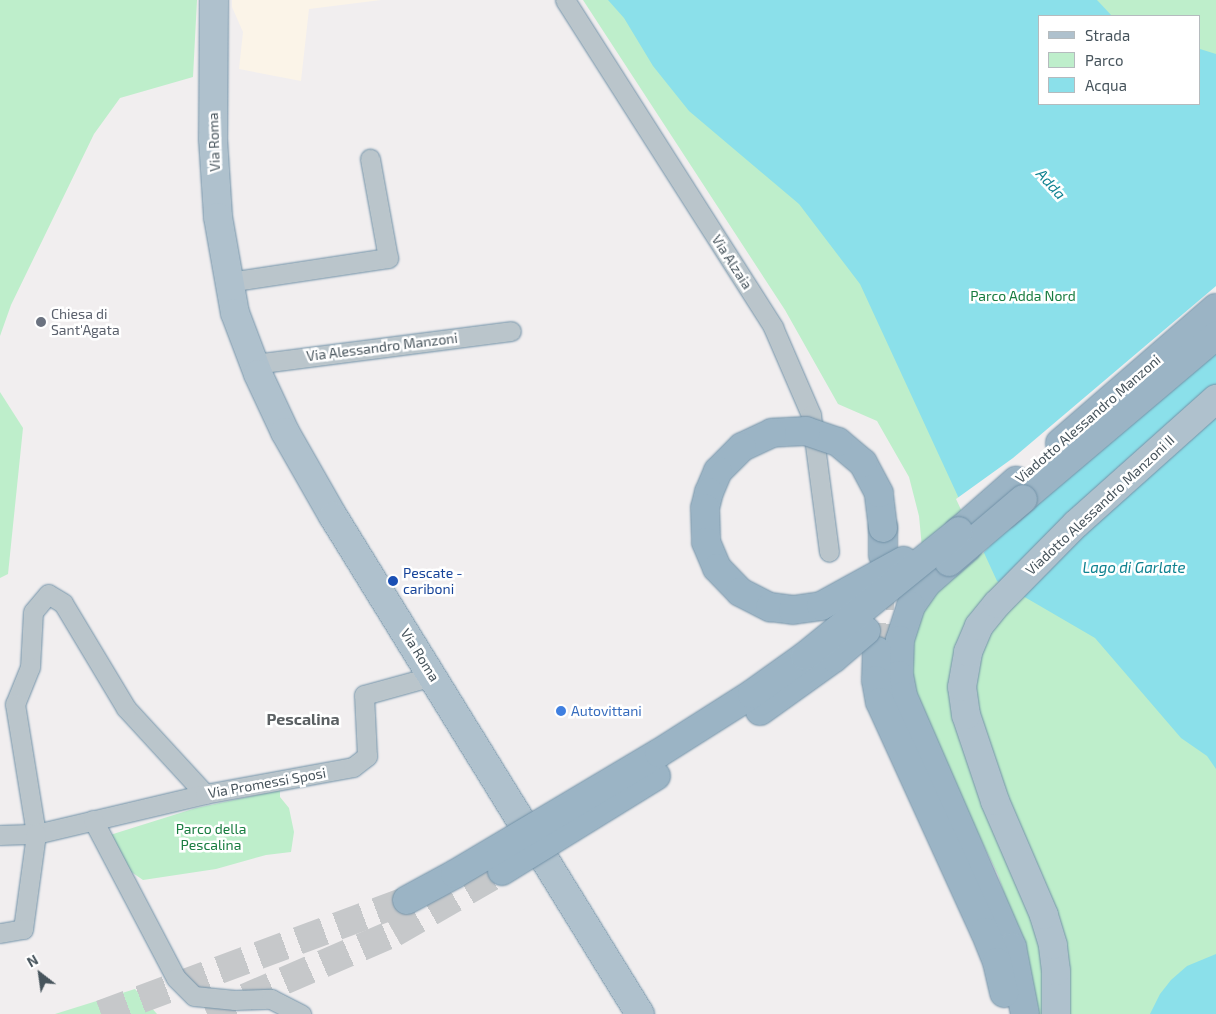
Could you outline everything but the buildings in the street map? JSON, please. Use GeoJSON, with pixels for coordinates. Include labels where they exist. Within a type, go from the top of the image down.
{"type":"FeatureCollection","features":[{"type":"Feature","properties":{"kind":"highway","name":"Viadotto Alessandro Manzoni"},"geometry":{"type":"LineString","coordinates":[[959,531],[1216,308]]}},
{"type":"Feature","properties":{"kind":"highway","name":"Viadotto Alessandro Manzoni"},"geometry":{"type":"LineString","coordinates":[[1023,499],[1216,336]]}},
{"type":"Feature","properties":{"kind":"highway"},"geometry":{"type":"LineString","coordinates":[[883,555],[884,528],[879,493],[864,464],[838,442],[806,431],[772,433],[742,447],[718,472],[709,492],[705,508],[706,542],[714,563],[724,577],[740,592],[755,601],[787,610],[804,609],[826,604],[959,531]]}},
{"type":"Feature","properties":{"kind":"highway"},"geometry":{"type":"LineString","coordinates":[[1023,499],[932,578],[911,606],[903,626],[898,654],[900,682],[907,702],[1012,947],[1025,1014]]}},
{"type":"Feature","properties":{"kind":"highway"},"geometry":{"type":"LineString","coordinates":[[502,871],[749,718],[796,686],[834,658],[1023,499]]}},
{"type":"Feature","properties":{"kind":"highway"},"geometry":{"type":"LineString","coordinates":[[407,900],[659,753],[752,694],[805,656],[959,531]]}},
{"type":"Feature","properties":{"kind":"highway"},"geometry":{"type":"LineString","coordinates":[[877,652],[876,680],[880,702],[985,932],[999,970],[1005,995],[1006,1014]]}},
{"type":"Feature","properties":{"kind":"main road","name":"Via Roma"},"geometry":{"type":"LineString","coordinates":[[214,0],[212,119],[214,181],[228,282],[235,314],[254,364],[295,451],[338,525],[640,1014]]}},
{"type":"Feature","properties":{"kind":"main road","name":"Viadotto Alessandro Manzoni II"},"geometry":{"type":"LineString","coordinates":[[1056,1014],[1056,971],[1053,945],[1044,916],[995,801],[970,728],[963,701],[964,666],[972,639],[987,615],[1076,524],[1216,399]]}},
{"type":"Feature","properties":{"kind":"street","name":"Via Alzaia"},"geometry":{"type":"LineString","coordinates":[[565,0],[774,327],[811,415],[830,552]]}},
{"type":"Feature","properties":{"kind":"street"},"geometry":{"type":"LineString","coordinates":[[228,282],[388,258],[370,159]]}},
{"type":"Feature","properties":{"kind":"street","name":"Via Alessandro Manzoni"},"geometry":{"type":"LineString","coordinates":[[254,364],[511,330]]}},
{"type":"Feature","properties":{"kind":"street"},"geometry":{"type":"LineString","coordinates":[[0,933],[24,929],[36,834],[15,704],[30,667],[33,612],[48,594],[64,603],[126,708],[205,794]]}},
{"type":"Feature","properties":{"kind":"street","name":"Via Promessi Sposi"},"geometry":{"type":"LineString","coordinates":[[0,836],[36,834],[205,794],[353,767],[367,756],[364,695],[433,676]]}},
{"type":"Feature","properties":{"kind":"street"},"geometry":{"type":"LineString","coordinates":[[93,820],[176,978],[194,996],[236,1000],[271,999],[301,1014]]}},
{"type":"Feature","properties":{"kind":"shaded area"},"geometry":{"type":"Polygon","coordinates":[[[232,0],[381,0],[309,9],[301,81],[239,69],[243,32],[232,7],[232,0]]]}},
{"type":"Feature","properties":{"kind":"green space"},"geometry":{"type":"Polygon","coordinates":[[[0,0],[197,0],[193,77],[120,98],[94,134],[11,305],[0,336],[0,0]]]}},
{"type":"Feature","properties":{"kind":"green space","name":"Parco Adda Nord"},"geometry":{"type":"Polygon","coordinates":[[[583,0],[1216,0],[1216,1014],[1034,1014],[1024,954],[998,875],[940,756],[912,682],[908,642],[926,590],[919,516],[909,477],[877,421],[838,404],[785,310],[583,0]]]}},
{"type":"Feature","properties":{"kind":"green space"},"geometry":{"type":"Polygon","coordinates":[[[0,392],[23,428],[8,574],[0,578],[0,392]]]}},
{"type":"Feature","properties":{"kind":"green space","name":"Parco della Pescalina"},"geometry":{"type":"Polygon","coordinates":[[[280,790],[280,797],[289,808],[294,832],[291,852],[266,855],[216,869],[143,880],[127,869],[110,835],[196,808],[280,790]]]}},
{"type":"Feature","properties":{"kind":"green space"},"geometry":{"type":"Polygon","coordinates":[[[135,989],[157,1014],[55,1014],[135,989]]]}},
{"type":"Feature","properties":{"kind":"water","name":"Parco Adda Nord"},"geometry":{"type":"Polygon","coordinates":[[[608,0],[1097,0],[1111,15],[1038,15],[1038,105],[1201,105],[1201,49],[1216,54],[1216,769],[1207,756],[1181,738],[1095,638],[997,581],[860,284],[799,204],[689,111],[653,66],[624,18],[608,0]]]}},
{"type":"Feature","properties":{"kind":"water"},"geometry":{"type":"Polygon","coordinates":[[[1216,954],[1216,1014],[1150,1014],[1160,994],[1171,980],[1187,966],[1216,954]]]}},
{"type":"Feature","properties":{"kind":"pier"},"geometry":{"type":"Polygon","coordinates":[[[1216,286],[1216,348],[1030,504],[982,554],[956,499],[1013,458],[1216,286]]]}},
{"type":"Feature","properties":{"kind":"tunnel"},"geometry":{"type":"LineString","coordinates":[[877,651],[882,574]]}},
{"type":"Feature","properties":{"kind":"tunnel"},"geometry":{"type":"LineString","coordinates":[[207,1014],[394,933],[502,871]]}},
{"type":"Feature","properties":{"kind":"tunnel"},"geometry":{"type":"LineString","coordinates":[[101,1014],[407,900]]}},
{"type":"Feature","properties":{"kind":"place","name":"Chiesa di Sant'Agata"},"geometry":{"type":"Point","coordinates":[41,322]}},
{"type":"Feature","properties":{"kind":"place","name":"Pescate - cariboni"},"geometry":{"type":"Point","coordinates":[393,581]}},
{"type":"Feature","properties":{"kind":"place","name":"Autovittani"},"geometry":{"type":"Point","coordinates":[561,711]}},
{"type":"Feature","properties":{"kind":"district","name":"Pescalina"},"geometry":{"type":"Point","coordinates":[303,719]}},
{"type":"Feature","properties":{"kind":"water label","name":"Adda"},"geometry":{"type":"Point","coordinates":[1051,184]}},
{"type":"Feature","properties":{"kind":"water label","name":"Lago di Garlate"},"geometry":{"type":"Point","coordinates":[1134,568]}}]}
